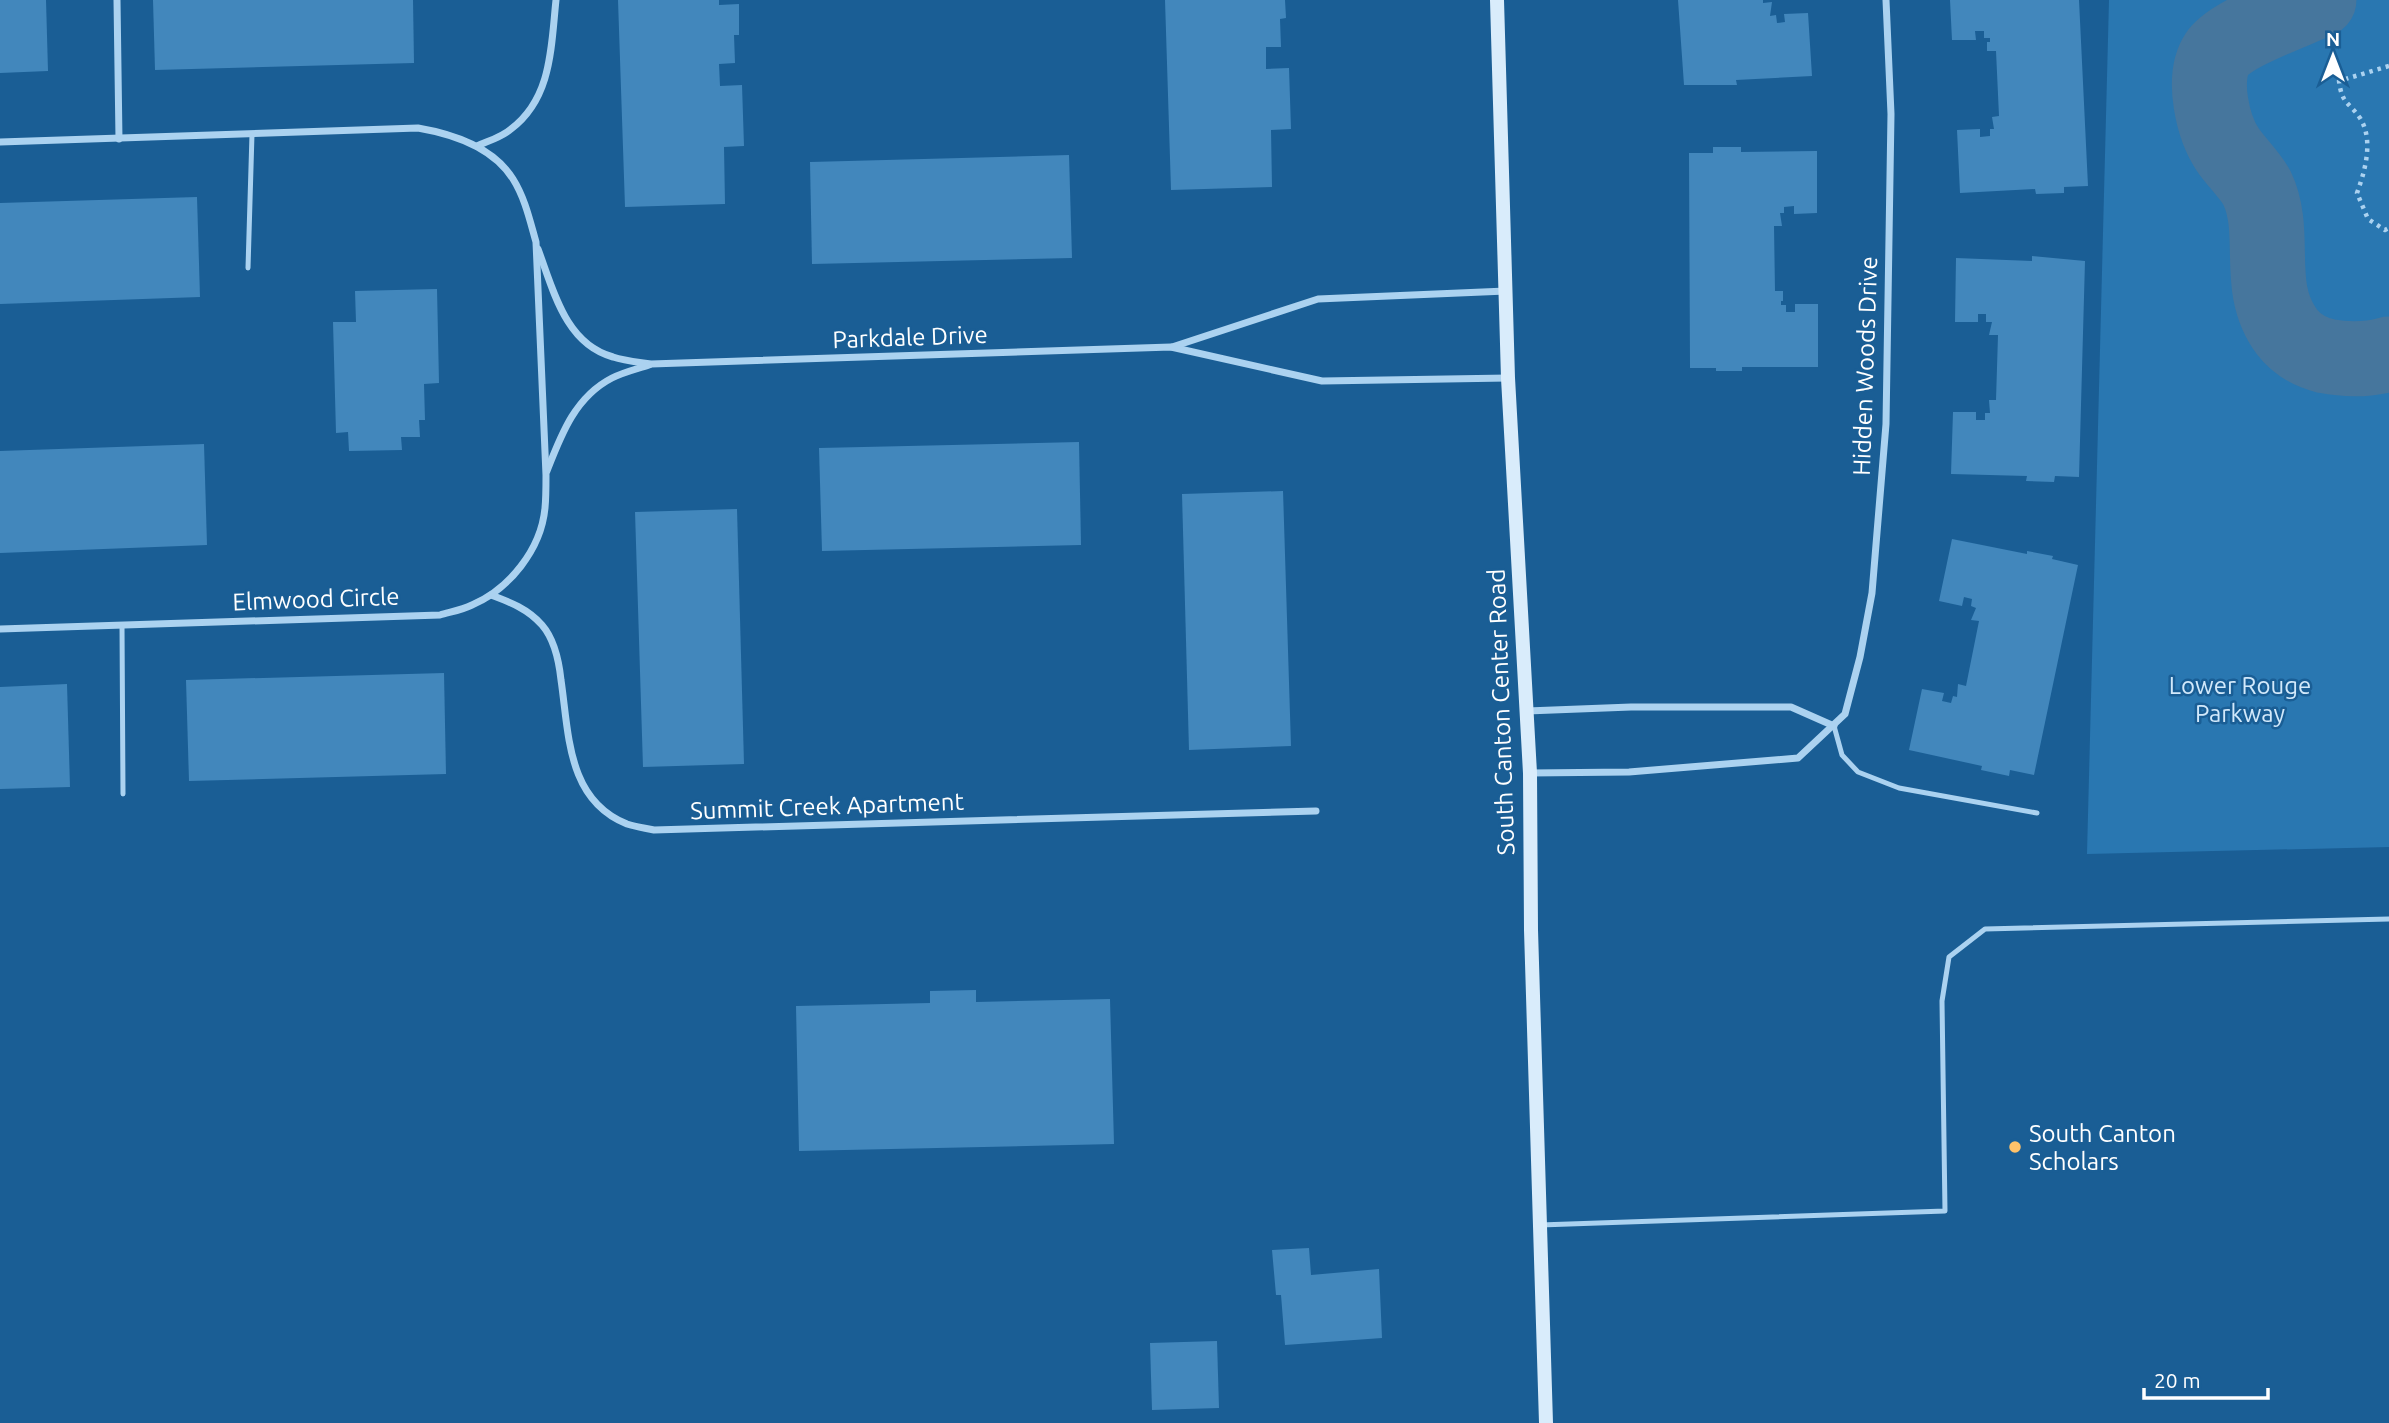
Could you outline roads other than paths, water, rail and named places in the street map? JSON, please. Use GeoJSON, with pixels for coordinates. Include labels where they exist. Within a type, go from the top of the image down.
{"type":"FeatureCollection","features":[{"type":"Feature","properties":{"kind":"main road","name":"South Canton Center Road"},"geometry":{"type":"LineString","coordinates":[[1497,0],[1508,378],[1530,773],[1531,930],[1546,1423]]}},
{"type":"Feature","properties":{"kind":"street"},"geometry":{"type":"LineString","coordinates":[[117,0],[119,139]]}},
{"type":"Feature","properties":{"kind":"street"},"geometry":{"type":"LineString","coordinates":[[477,146],[510,130],[530,110],[545,83],[556,0]]}},
{"type":"Feature","properties":{"kind":"street","name":"Hidden Woods Drive"},"geometry":{"type":"LineString","coordinates":[[1530,773],[1629,772],[1798,758],[1834,726],[1844,713],[1860,657],[1872,593],[1886,424],[1891,114],[1886,0]]}},
{"type":"Feature","properties":{"kind":"street","name":"Elmwood Circle"},"geometry":{"type":"LineString","coordinates":[[0,142],[418,128],[444,132],[477,146],[499,163],[513,179],[563,315],[576,332],[611,357],[651,365]]}},
{"type":"Feature","properties":{"kind":"street","name":"Elmwood Circle"},"geometry":{"type":"LineString","coordinates":[[0,629],[440,615],[470,606],[491,595],[515,574],[536,541],[545,511],[546,475],[536,242]]}},
{"type":"Feature","properties":{"kind":"street","name":"Parkdale Drive"},"geometry":{"type":"LineString","coordinates":[[1171,347],[1318,299],[1507,291]]}},
{"type":"Feature","properties":{"kind":"street","name":"Parkdale Drive"},"geometry":{"type":"LineString","coordinates":[[651,365],[1171,347],[1322,381],[1508,378]]}},
{"type":"Feature","properties":{"kind":"street","name":"Elmwood Circle"},"geometry":{"type":"LineString","coordinates":[[546,475],[564,427],[582,402],[611,378],[651,365]]}},
{"type":"Feature","properties":{"kind":"street","name":"Summit Creek Apartment"},"geometry":{"type":"LineString","coordinates":[[491,595],[518,605],[543,626],[558,654],[574,766],[586,790],[604,810],[627,824],[654,830],[1316,811]]}},
{"type":"Feature","properties":{"kind":"street"},"geometry":{"type":"LineString","coordinates":[[1526,711],[1631,707],[1791,707],[1834,726]]}},
{"type":"Feature","properties":{"kind":"lane"},"geometry":{"type":"LineString","coordinates":[[248,268],[252,134]]}},
{"type":"Feature","properties":{"kind":"lane"},"geometry":{"type":"LineString","coordinates":[[122,625],[123,794]]}},
{"type":"Feature","properties":{"kind":"lane"},"geometry":{"type":"LineString","coordinates":[[1834,726],[1842,755],[1858,772],[1899,788],[2037,813]]}},
{"type":"Feature","properties":{"kind":"lane"},"geometry":{"type":"LineString","coordinates":[[1539,1225],[1945,1211],[1942,1001],[1949,957],[1985,929],[2389,919]]}},
{"type":"Feature","properties":{"kind":"waterway"},"geometry":{"type":"LineString","coordinates":[[2319,0],[2248,31],[2224,46],[2212,64],[2209,89],[2211,103],[2223,141],[2254,183],[2263,206],[2271,297],[2287,332],[2304,347],[2326,356],[2358,359],[2389,354]]}},
{"type":"Feature","properties":{"kind":"place","name":"South Canton Scholars"},"geometry":{"type":"Point","coordinates":[2015,1147]}},
{"type":"Feature","properties":{"kind":"park label","name":"Lower Rouge Parkway"},"geometry":{"type":"Point","coordinates":[2240,699]}}]}
